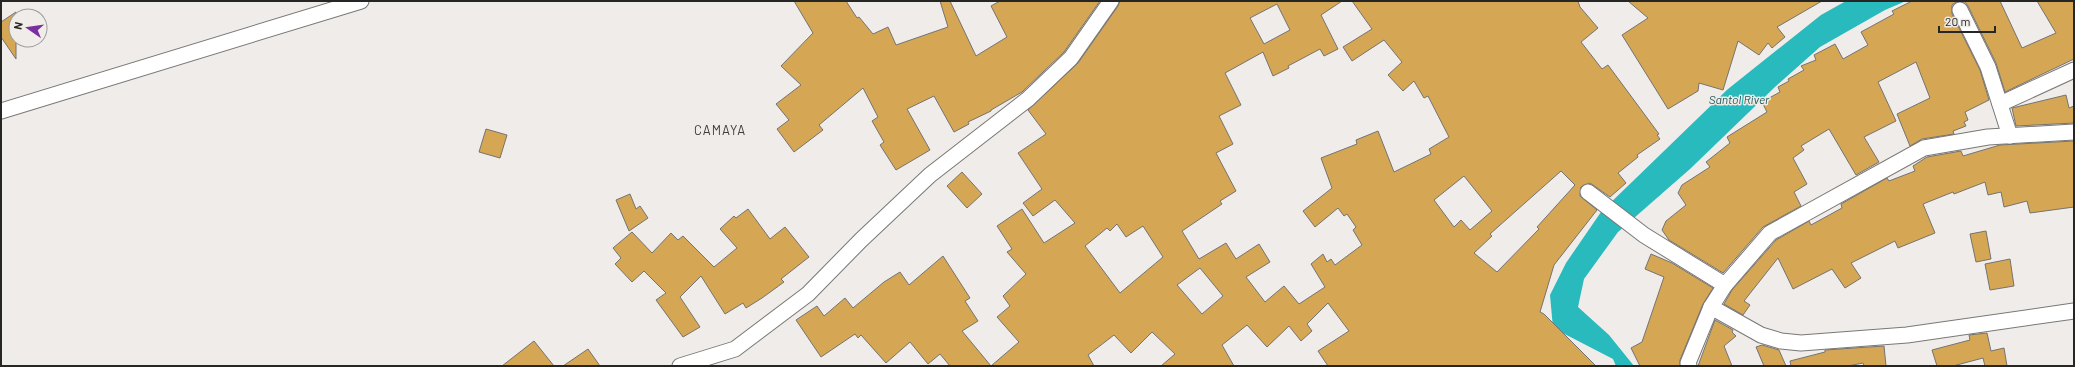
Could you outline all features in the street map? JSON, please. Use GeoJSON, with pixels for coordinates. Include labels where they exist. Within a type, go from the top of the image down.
{"type":"FeatureCollection","features":[{"type":"Feature","properties":{"kind":"street"},"geometry":{"type":"LineString","coordinates":[[1,111],[362,1]]}},
{"type":"Feature","properties":{"kind":"street"},"geometry":{"type":"LineString","coordinates":[[680,366],[735,349],[808,294],[861,240],[930,175],[1028,99],[1071,58],[1111,1]]}},
{"type":"Feature","properties":{"kind":"street"},"geometry":{"type":"LineString","coordinates":[[1960,10],[1988,67],[2010,136]]}},
{"type":"Feature","properties":{"kind":"street"},"geometry":{"type":"LineString","coordinates":[[2000,104],[2074,70]]}},
{"type":"Feature","properties":{"kind":"street"},"geometry":{"type":"LineString","coordinates":[[1689,366],[1688,364],[1711,307],[1725,285],[1770,233],[1924,148],[1988,137],[2074,132]]}},
{"type":"Feature","properties":{"kind":"street"},"geometry":{"type":"LineString","coordinates":[[1594,197],[1644,235],[1725,285]]}},
{"type":"Feature","properties":{"kind":"street"},"geometry":{"type":"LineString","coordinates":[[1711,307],[1761,335],[1801,343],[1907,335],[2074,311]]}},
{"type":"Feature","properties":{"kind":"water","name":"Santol River"},"geometry":{"type":"Polygon","coordinates":[[[1846,1],[1906,1],[1885,10],[1820,47],[1776,86],[1690,169],[1618,232],[1584,279],[1578,307],[1609,335],[1634,366],[1616,366],[1613,359],[1553,328],[1550,295],[1566,263],[1601,212],[1728,89],[1821,15],[1846,1]]]}},
{"type":"Feature","properties":{"kind":"building"},"geometry":{"type":"Polygon","coordinates":[[[794,1],[846,1],[857,18],[859,17],[873,34],[888,27],[896,45],[948,27],[940,1],[950,1],[976,56],[1007,37],[991,6],[1000,1],[1100,1],[1064,52],[1022,92],[991,111],[968,122],[969,124],[954,132],[934,96],[907,109],[930,150],[896,170],[880,145],[884,142],[872,121],[878,117],[863,88],[819,125],[823,130],[794,152],[777,129],[789,120],[776,104],[801,85],[781,66],[813,33],[794,1]]]}},
{"type":"Feature","properties":{"kind":"building"},"geometry":{"type":"Polygon","coordinates":[[[1120,1],[1342,1],[1321,15],[1338,49],[1324,56],[1320,49],[1273,76],[1263,52],[1225,73],[1241,105],[1219,116],[1233,144],[1216,153],[1236,191],[1220,201],[1222,204],[1182,231],[1199,259],[1226,243],[1236,259],[1259,244],[1270,262],[1246,277],[1265,302],[1284,286],[1299,304],[1325,287],[1311,264],[1323,254],[1327,262],[1331,259],[1335,265],[1362,245],[1353,230],[1356,227],[1347,214],[1344,216],[1338,208],[1315,227],[1303,211],[1332,188],[1321,158],[1357,144],[1356,140],[1378,131],[1394,172],[1431,154],[1429,149],[1449,137],[1428,96],[1424,98],[1414,81],[1403,91],[1388,75],[1402,62],[1384,40],[1352,61],[1343,47],[1372,29],[1352,1],[1578,1],[1580,7],[1598,28],[1581,42],[1602,69],[1608,65],[1659,134],[1657,135],[1660,139],[1637,155],[1638,157],[1618,173],[1626,183],[1610,197],[1590,183],[1581,187],[1580,196],[1597,210],[1554,265],[1540,312],[1544,314],[1596,366],[1328,366],[1318,351],[1349,331],[1328,303],[1307,324],[1312,331],[1301,341],[1289,326],[1267,347],[1247,325],[1222,345],[1234,366],[1161,366],[1175,354],[1152,332],[1131,353],[1114,335],[1088,355],[1094,366],[991,366],[1019,342],[997,317],[1010,306],[1003,296],[1026,274],[1007,252],[1012,249],[997,226],[1022,209],[1044,243],[1075,223],[1055,200],[1033,216],[1023,203],[1042,189],[1018,153],[1046,134],[1028,110],[1078,63],[1120,1]],[[1277,4],[1250,18],[1264,44],[1290,30],[1277,4]],[[1561,171],[1490,234],[1492,236],[1474,253],[1497,272],[1539,229],[1537,227],[1575,185],[1561,171]],[[1464,176],[1434,200],[1454,227],[1461,220],[1470,230],[1492,211],[1464,176]],[[1117,224],[1110,231],[1107,228],[1085,246],[1120,293],[1163,257],[1143,226],[1126,237],[1117,224]],[[1200,268],[1177,285],[1202,314],[1223,296],[1200,268]]]}},
{"type":"Feature","properties":{"kind":"building"},"geometry":{"type":"Polygon","coordinates":[[[1628,1],[1822,1],[1777,27],[1785,37],[1772,48],[1768,43],[1759,55],[1738,41],[1723,90],[1699,83],[1698,91],[1668,109],[1622,35],[1648,18],[1628,1]]]}},
{"type":"Feature","properties":{"kind":"building"},"geometry":{"type":"Polygon","coordinates":[[[1912,1],[2000,1],[2022,48],[2056,33],[2037,1],[2074,1],[2074,59],[2005,92],[1996,63],[1968,6],[1965,2],[1956,2],[1952,5],[1952,14],[1980,70],[1989,100],[1965,112],[1968,120],[1964,122],[1966,126],[1953,131],[1954,134],[1922,139],[1910,146],[1897,114],[1930,98],[1916,62],[1878,82],[1896,121],[1864,137],[1879,162],[1856,175],[1829,129],[1801,146],[1804,150],[1793,158],[1807,184],[1794,192],[1801,206],[1763,227],[1723,273],[1669,240],[1662,230],[1666,221],[1686,205],[1678,193],[1682,185],[1710,167],[1706,162],[1730,143],[1727,137],[1767,112],[1762,102],[1780,92],[1778,87],[1789,81],[1788,79],[1804,70],[1801,66],[1816,60],[1814,55],[1835,44],[1843,59],[1868,45],[1861,32],[1894,14],[1892,11],[1912,1]]]}},
{"type":"Feature","properties":{"kind":"building"},"geometry":{"type":"Polygon","coordinates":[[[8,17],[8,47],[1,37],[1,22],[8,17]]]}},
{"type":"Feature","properties":{"kind":"building"},"geometry":{"type":"Polygon","coordinates":[[[8,48],[16,48],[16,59],[8,48]]]}},
{"type":"Feature","properties":{"kind":"building"},"geometry":{"type":"Polygon","coordinates":[[[2066,95],[2069,108],[2074,106],[2074,123],[2016,126],[2012,108],[2066,95]]]}},
{"type":"Feature","properties":{"kind":"building"},"geometry":{"type":"Polygon","coordinates":[[[486,129],[507,135],[500,158],[479,152],[486,129]]]}},
{"type":"Feature","properties":{"kind":"building"},"geometry":{"type":"Polygon","coordinates":[[[2074,141],[2074,207],[2030,213],[2027,201],[2004,207],[2001,192],[1988,195],[1985,182],[1954,194],[1953,192],[1923,204],[1935,233],[1898,248],[1895,241],[1851,263],[1861,278],[1845,288],[1832,269],[1793,289],[1778,258],[1744,301],[1750,305],[1743,315],[1724,304],[1732,290],[1776,240],[1809,221],[1811,225],[1842,208],[1841,204],[1887,178],[1889,181],[1915,171],[1913,166],[1927,157],[1961,151],[1963,156],[2000,145],[2074,141]]]}},
{"type":"Feature","properties":{"kind":"building"},"geometry":{"type":"Polygon","coordinates":[[[962,172],[982,194],[967,208],[947,186],[962,172]]]}},
{"type":"Feature","properties":{"kind":"building"},"geometry":{"type":"Polygon","coordinates":[[[630,194],[636,209],[640,206],[648,218],[629,231],[616,200],[630,194]]]}},
{"type":"Feature","properties":{"kind":"building"},"geometry":{"type":"Polygon","coordinates":[[[748,209],[770,239],[785,227],[809,257],[781,279],[784,282],[762,298],[746,308],[743,303],[725,314],[701,276],[680,297],[700,327],[683,337],[656,300],[666,293],[644,271],[632,282],[615,264],[621,258],[613,248],[632,232],[652,253],[671,233],[678,240],[683,236],[714,267],[737,248],[720,229],[734,216],[736,218],[748,209]]]}},
{"type":"Feature","properties":{"kind":"building"},"geometry":{"type":"Polygon","coordinates":[[[1986,231],[1991,259],[1976,262],[1970,234],[1986,231]]]}},
{"type":"Feature","properties":{"kind":"building"},"geometry":{"type":"Polygon","coordinates":[[[1651,254],[1672,263],[1713,288],[1703,304],[1680,360],[1680,366],[1640,366],[1631,348],[1642,342],[1664,277],[1645,269],[1651,254]]]}},
{"type":"Feature","properties":{"kind":"building"},"geometry":{"type":"Polygon","coordinates":[[[943,256],[970,298],[965,301],[978,321],[962,331],[991,366],[950,366],[940,354],[928,364],[910,342],[886,363],[861,335],[858,338],[855,334],[821,357],[796,320],[817,306],[824,316],[845,298],[853,308],[884,282],[900,272],[909,285],[943,256]]]}},
{"type":"Feature","properties":{"kind":"building"},"geometry":{"type":"Polygon","coordinates":[[[2010,259],[2014,286],[1990,290],[1985,264],[2010,259]]]}},
{"type":"Feature","properties":{"kind":"building"},"geometry":{"type":"Polygon","coordinates":[[[1715,320],[1733,330],[1732,332],[1736,336],[1724,346],[1732,366],[1698,366],[1715,320]]]}},
{"type":"Feature","properties":{"kind":"building"},"geometry":{"type":"Polygon","coordinates":[[[1987,333],[1991,351],[2004,348],[2007,366],[1985,366],[1983,358],[1953,366],[1937,366],[1932,350],[1970,340],[1969,335],[1987,333]]]}},
{"type":"Feature","properties":{"kind":"building"},"geometry":{"type":"Polygon","coordinates":[[[534,341],[554,366],[502,366],[534,341]]]}},
{"type":"Feature","properties":{"kind":"building"},"geometry":{"type":"Polygon","coordinates":[[[1762,345],[1779,350],[1786,366],[1764,366],[1756,347],[1762,345]]]}},
{"type":"Feature","properties":{"kind":"building"},"geometry":{"type":"Polygon","coordinates":[[[1884,346],[1886,366],[1864,366],[1863,363],[1848,366],[1791,366],[1790,361],[1825,352],[1825,350],[1884,346]]]}},
{"type":"Feature","properties":{"kind":"building"},"geometry":{"type":"Polygon","coordinates":[[[588,349],[600,366],[563,366],[588,349]]]}},
{"type":"Feature","properties":{"kind":"district","name":"CAMAYA"},"geometry":{"type":"Point","coordinates":[720,130]}}]}
